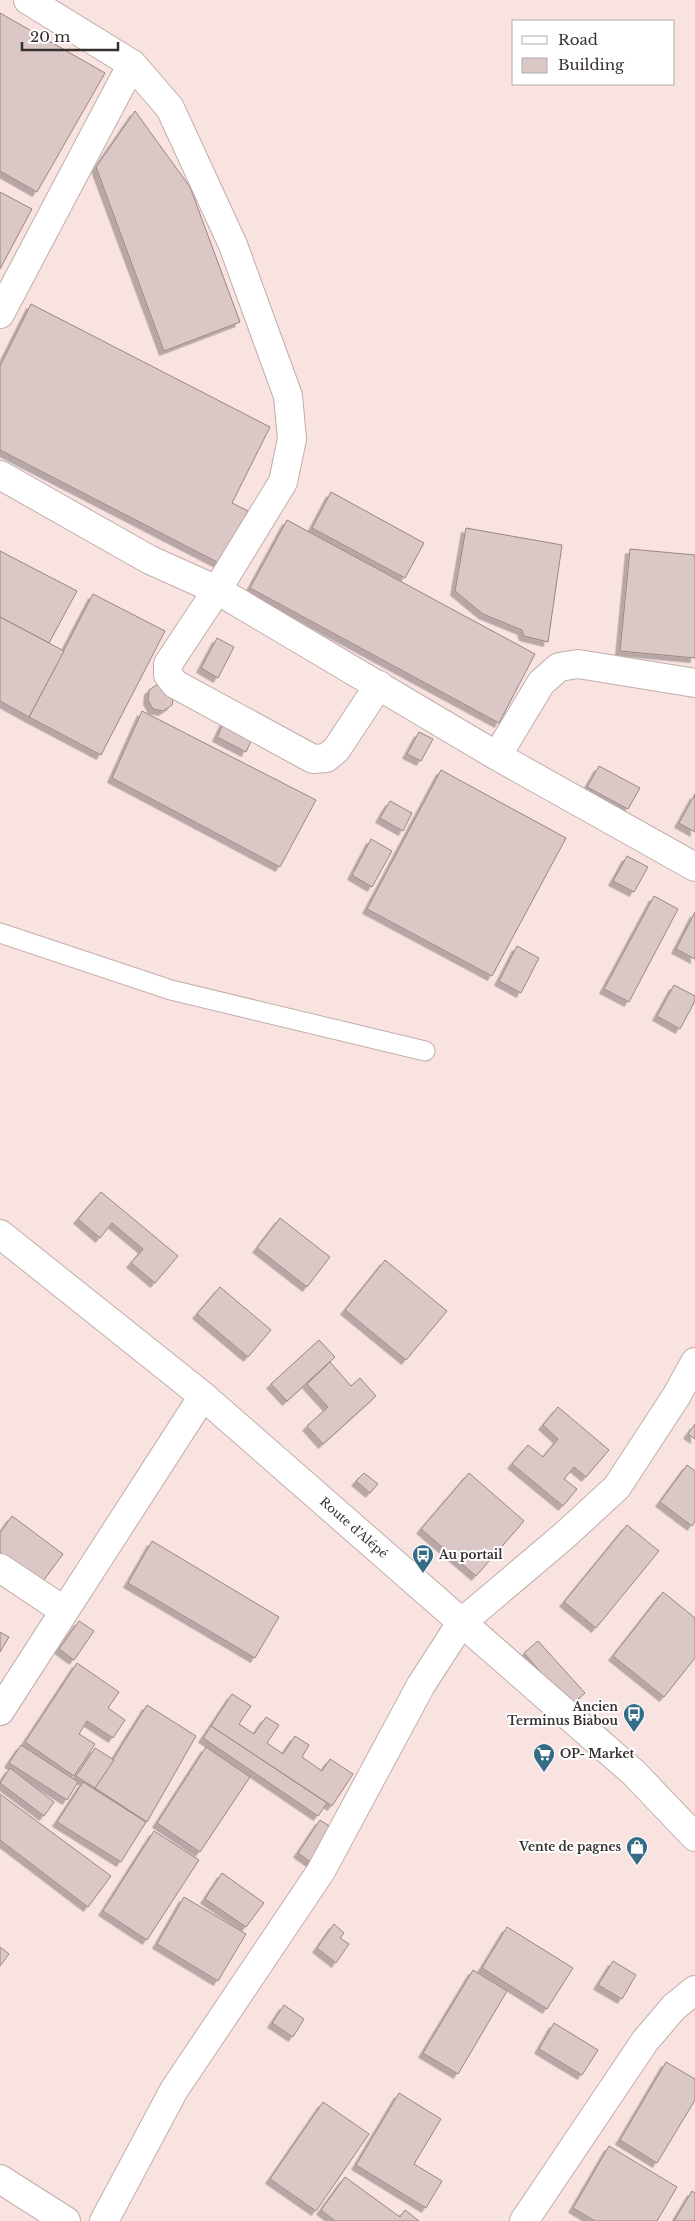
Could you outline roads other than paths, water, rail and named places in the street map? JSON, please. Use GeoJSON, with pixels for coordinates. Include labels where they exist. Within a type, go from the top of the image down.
{"type":"FeatureCollection","features":[{"type":"Feature","properties":{"kind":"street"},"geometry":{"type":"LineString","coordinates":[[28,0],[132,64],[170,108],[233,245],[288,396],[292,439],[283,482],[217,590],[168,664],[168,675],[175,684],[312,759],[326,758],[336,750],[379,686]]}},
{"type":"Feature","properties":{"kind":"street"},"geometry":{"type":"LineString","coordinates":[[0,314],[132,64]]}},
{"type":"Feature","properties":{"kind":"street"},"geometry":{"type":"LineString","coordinates":[[0,475],[150,560],[217,590],[497,756],[695,867]]}},
{"type":"Feature","properties":{"kind":"street"},"geometry":{"type":"LineString","coordinates":[[497,756],[541,683],[559,667],[578,664],[695,683]]}},
{"type":"Feature","properties":{"kind":"street","name":"Route d'Alépé"},"geometry":{"type":"LineString","coordinates":[[0,1234],[203,1396],[533,1686],[634,1772],[695,1837]]}},
{"type":"Feature","properties":{"kind":"street"},"geometry":{"type":"LineString","coordinates":[[104,2221],[174,2090],[321,1871],[421,1685],[461,1623],[565,1535],[616,1487],[677,1395],[695,1362]]}},
{"type":"Feature","properties":{"kind":"street"},"geometry":{"type":"LineString","coordinates":[[0,1711],[63,1610],[203,1396]]}},
{"type":"Feature","properties":{"kind":"street"},"geometry":{"type":"LineString","coordinates":[[0,1568],[63,1610]]}},
{"type":"Feature","properties":{"kind":"street"},"geometry":{"type":"LineString","coordinates":[[524,2221],[645,2041],[674,2007],[695,1990]]}},
{"type":"Feature","properties":{"kind":"street"},"geometry":{"type":"LineString","coordinates":[[0,2180],[66,2221]]}},
{"type":"Feature","properties":{"kind":"lane"},"geometry":{"type":"LineString","coordinates":[[0,933],[171,990],[426,1051]]}},
{"type":"Feature","properties":{"kind":"place","name":"Au portail"},"geometry":{"type":"Point","coordinates":[423,1574]}},
{"type":"Feature","properties":{"kind":"place","name":"Ancien Terminus Biabou"},"geometry":{"type":"Point","coordinates":[634,1733]}},
{"type":"Feature","properties":{"kind":"place","name":"OP- Market"},"geometry":{"type":"Point","coordinates":[544,1773]}},
{"type":"Feature","properties":{"kind":"place","name":"Vente de pagnes"},"geometry":{"type":"Point","coordinates":[637,1866]}}]}
